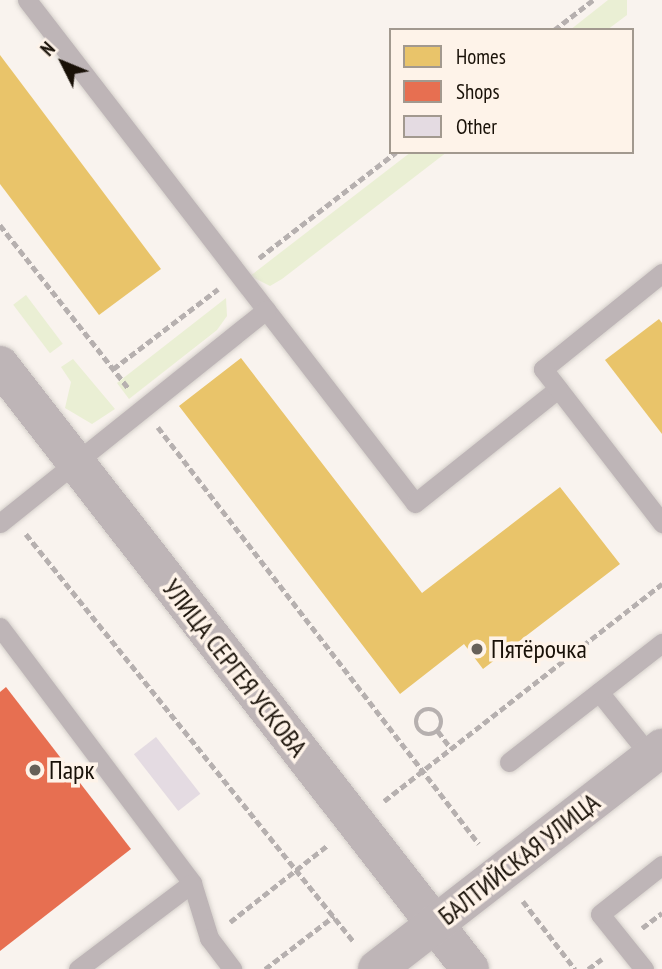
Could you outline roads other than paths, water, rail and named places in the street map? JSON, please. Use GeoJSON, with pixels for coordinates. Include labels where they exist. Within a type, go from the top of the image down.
{"type":"FeatureCollection","features":[{"type":"Feature","properties":{"kind":"street","name":"УЛИЦА СЕРГЕЯ УСКОВА"},"geometry":{"type":"LineString","coordinates":[[0,365],[470,969]]}},
{"type":"Feature","properties":{"kind":"street","name":"БАЛТИЙСКАЯ УЛИЦА"},"geometry":{"type":"LineString","coordinates":[[368,958],[436,924],[501,873],[658,759]]}},
{"type":"Feature","properties":{"kind":"lane"},"geometry":{"type":"LineString","coordinates":[[27,0],[415,503],[558,389]]}},
{"type":"Feature","properties":{"kind":"lane"},"geometry":{"type":"LineString","coordinates":[[662,273],[542,369],[662,523]]}},
{"type":"Feature","properties":{"kind":"lane"},"geometry":{"type":"LineString","coordinates":[[5,519],[142,406],[266,310]]}},
{"type":"Feature","properties":{"kind":"lane"},"geometry":{"type":"LineString","coordinates":[[0,627],[191,883],[209,938],[232,969]]}},
{"type":"Feature","properties":{"kind":"lane"},"geometry":{"type":"LineString","coordinates":[[509,762],[662,643]]}},
{"type":"Feature","properties":{"kind":"lane"},"geometry":{"type":"LineString","coordinates":[[600,692],[658,759]]}},
{"type":"Feature","properties":{"kind":"lane"},"geometry":{"type":"LineString","coordinates":[[644,969],[600,914],[662,865]]}},
{"type":"Feature","properties":{"kind":"lane"},"geometry":{"type":"LineString","coordinates":[[78,969],[191,883]]}},
{"type":"Feature","properties":{"kind":"place","name":"Пятёрочка"},"geometry":{"type":"Point","coordinates":[477,649]}},
{"type":"Feature","properties":{"kind":"place","name":"Парк"},"geometry":{"type":"Point","coordinates":[35,770]}}]}
